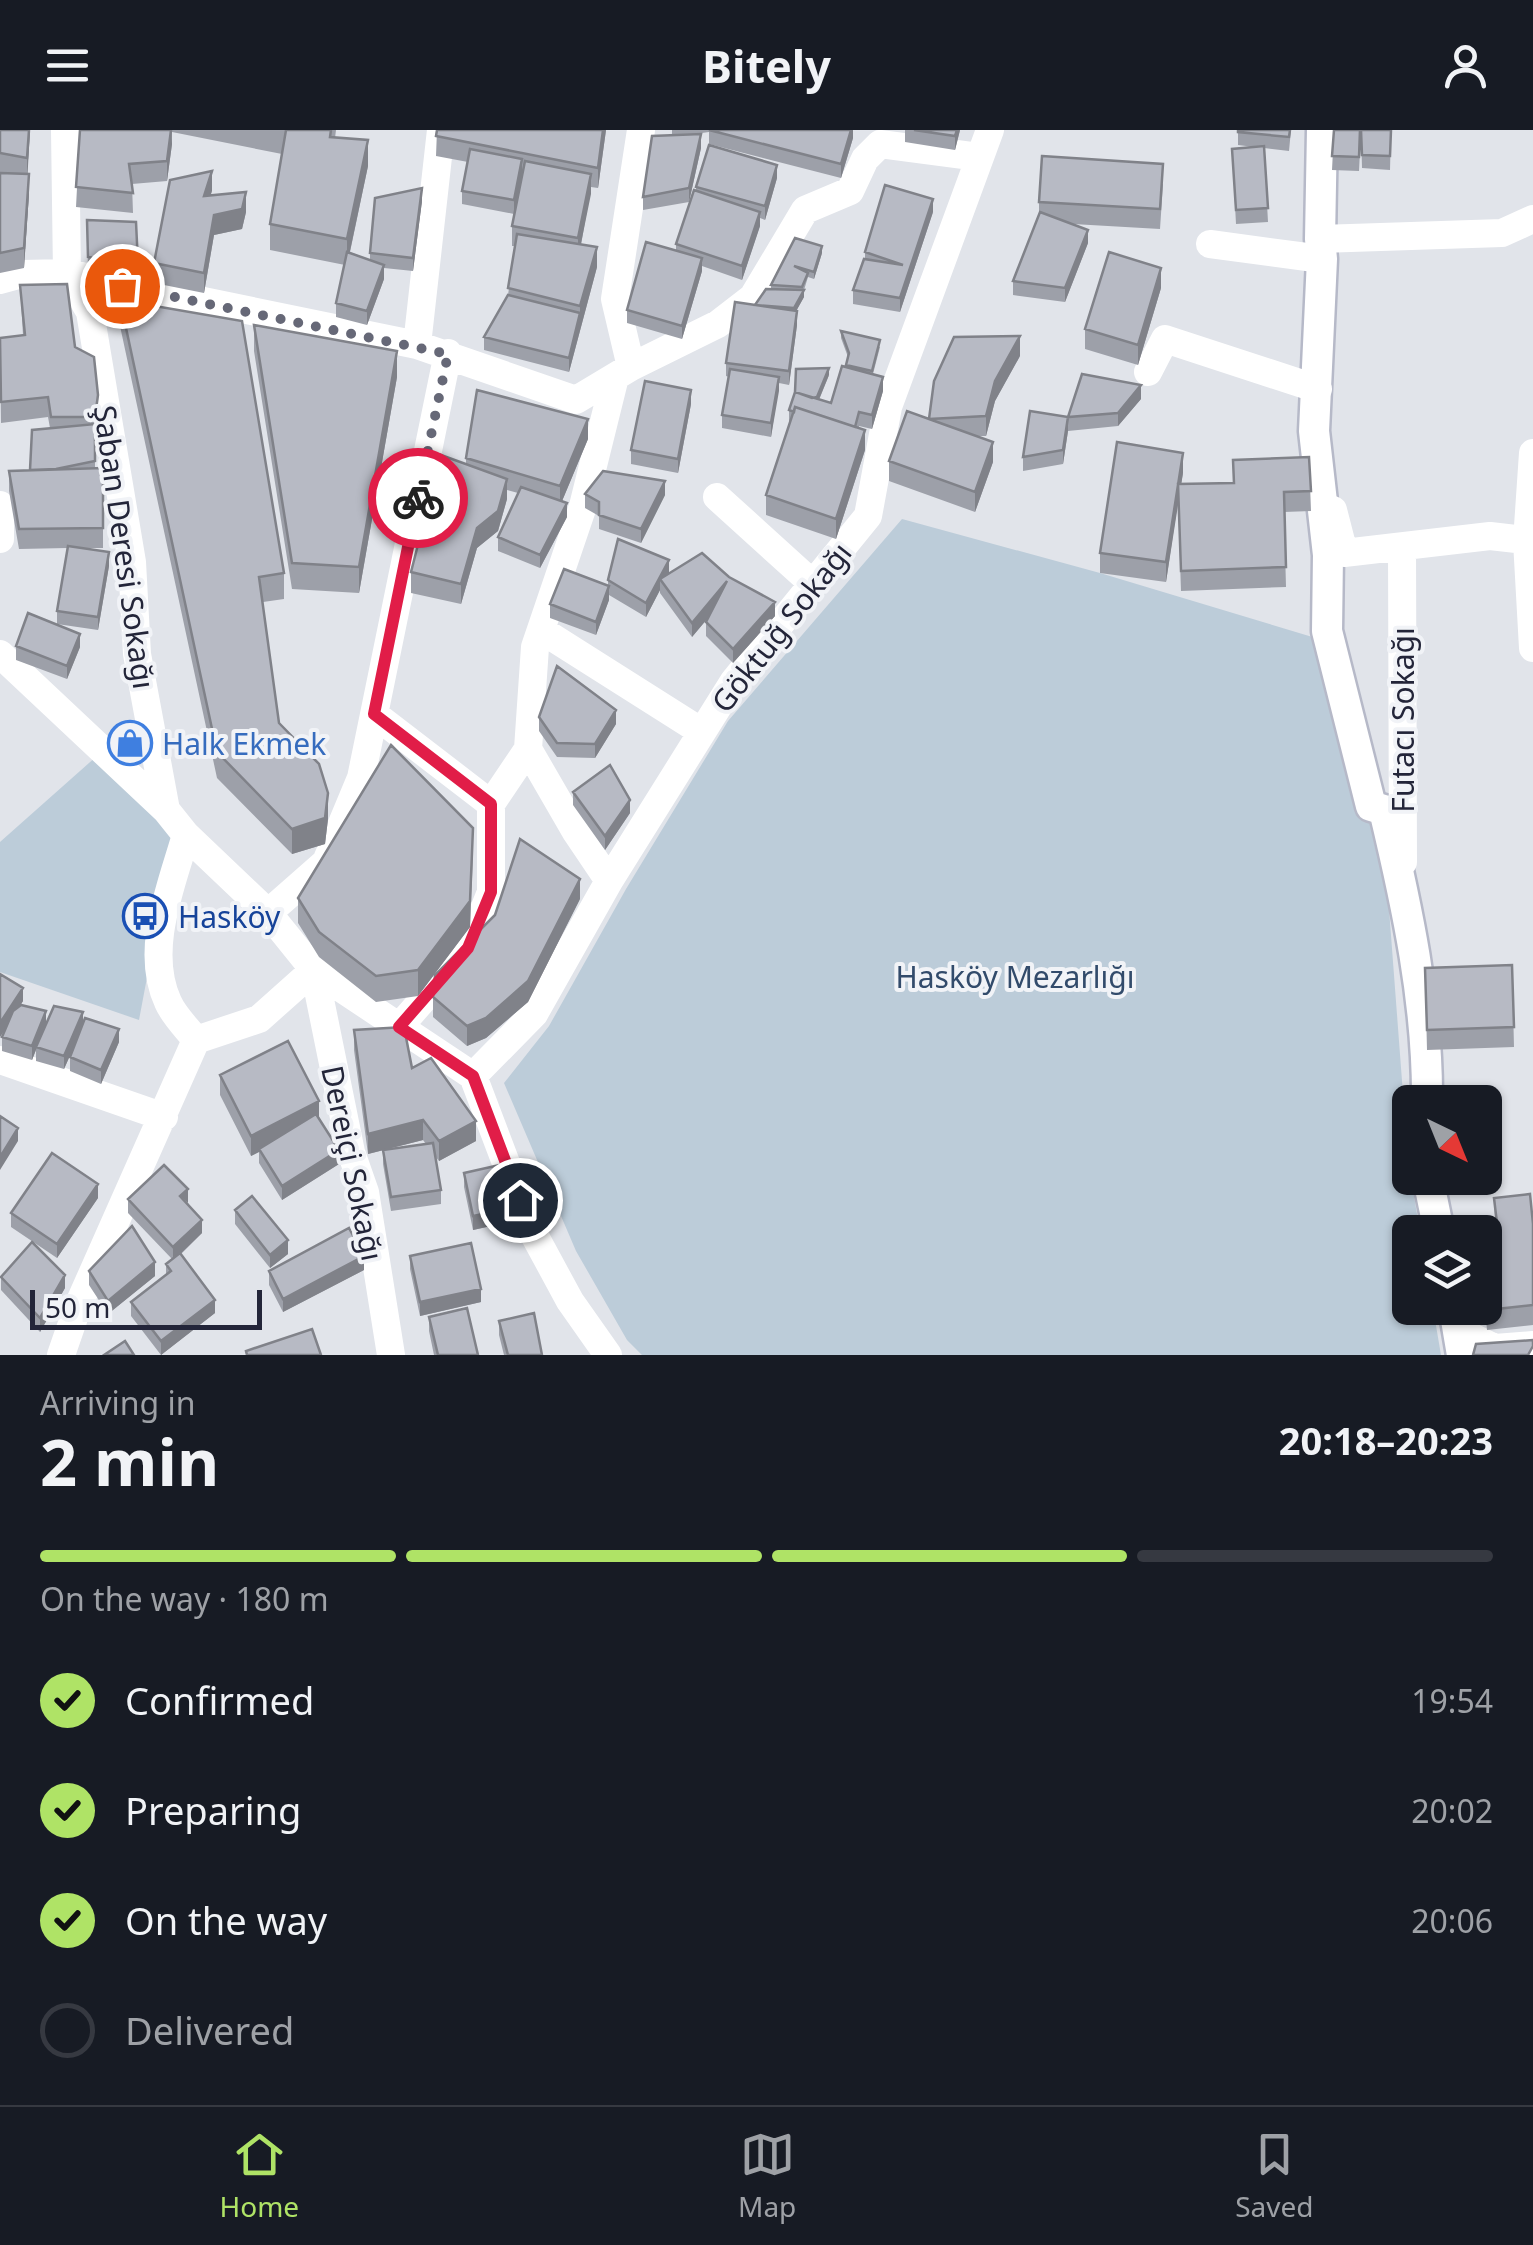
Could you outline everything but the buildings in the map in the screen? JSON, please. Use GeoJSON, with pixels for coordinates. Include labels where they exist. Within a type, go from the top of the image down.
{"type":"FeatureCollection","features":[{"type":"Feature","properties":{"kind":"street","name":"Şaban Deresi Sokağı"},"geometry":{"type":"LineString","coordinates":[[65,130],[67,274],[90,312],[132,562],[137,654],[166,810],[186,835],[268,912],[314,970]]}},
{"type":"Feature","properties":{"kind":"street"},"geometry":{"type":"LineString","coordinates":[[417,345],[441,130]]}},
{"type":"Feature","properties":{"kind":"street"},"geometry":{"type":"LineString","coordinates":[[399,1027],[468,948],[491,892],[491,804],[528,748],[535,646],[623,372],[614,299],[641,130]]}},
{"type":"Feature","properties":{"kind":"street","name":"Göktuğ Sokağı"},"geometry":{"type":"LineString","coordinates":[[473,1076],[534,1014],[609,880],[734,681],[868,516],[888,407],[990,130]]}},
{"type":"Feature","properties":{"kind":"street"},"geometry":{"type":"LineString","coordinates":[[1322,130],[1314,431],[1328,555],[1327,631],[1372,806],[1384,810],[1404,892],[1427,1050],[1427,1085]]}},
{"type":"Feature","properties":{"kind":"street"},"geometry":{"type":"LineString","coordinates":[[0,280],[22,274],[67,274],[417,345],[576,400],[718,324],[753,297],[805,210],[850,190],[865,158],[880,144],[978,157]]}},
{"type":"Feature","properties":{"kind":"street"},"geometry":{"type":"LineString","coordinates":[[1210,244],[1321,249],[1502,233],[1533,219]]}},
{"type":"Feature","properties":{"kind":"street"},"geometry":{"type":"LineString","coordinates":[[1148,372],[1166,339],[1318,389]]}},
{"type":"Feature","properties":{"kind":"street"},"geometry":{"type":"LineString","coordinates":[[268,912],[326,862],[361,778],[448,354]]}},
{"type":"Feature","properties":{"kind":"street"},"geometry":{"type":"LineString","coordinates":[[1314,431],[1344,554],[1490,536],[1530,541]]}},
{"type":"Feature","properties":{"kind":"street"},"geometry":{"type":"LineString","coordinates":[[1533,453],[1533,648]]}},
{"type":"Feature","properties":{"kind":"street"},"geometry":{"type":"LineString","coordinates":[[716,496],[812,584]]}},
{"type":"Feature","properties":{"kind":"street"},"geometry":{"type":"LineString","coordinates":[[0,504],[0,539]]}},
{"type":"Feature","properties":{"kind":"street","name":"Futacı Sokağı"},"geometry":{"type":"LineString","coordinates":[[1402,549],[1404,892]]}},
{"type":"Feature","properties":{"kind":"street"},"geometry":{"type":"LineString","coordinates":[[541,630],[702,732]]}},
{"type":"Feature","properties":{"kind":"street"},"geometry":{"type":"LineString","coordinates":[[0,654],[166,810]]}},
{"type":"Feature","properties":{"kind":"street"},"geometry":{"type":"LineString","coordinates":[[374,714],[491,804]]}},
{"type":"Feature","properties":{"kind":"street"},"geometry":{"type":"LineString","coordinates":[[528,748],[576,832],[609,880]]}},
{"type":"Feature","properties":{"kind":"street"},"geometry":{"type":"LineString","coordinates":[[186,835],[163,916],[157,968],[168,1004],[196,1040]]}},
{"type":"Feature","properties":{"kind":"street"},"geometry":{"type":"LineString","coordinates":[[61,1355],[78,1306],[196,1040],[260,1019],[314,970],[473,1076],[532,1228],[570,1301],[608,1355]]}},
{"type":"Feature","properties":{"kind":"street","name":"Dereiçi Sokağı"},"geometry":{"type":"LineString","coordinates":[[314,970],[351,1152],[365,1192],[390,1355]]}},
{"type":"Feature","properties":{"kind":"street"},"geometry":{"type":"LineString","coordinates":[[0,1060],[164,1117]]}},
{"type":"Feature","properties":{"kind":"street"},"geometry":{"type":"LineString","coordinates":[[1458,1331],[1495,1348],[1533,1345]]}},
{"type":"Feature","properties":{"kind":"green space","name":"Hasköy Mezarlığı"},"geometry":{"type":"Polygon","coordinates":[[[902,519],[1319,639],[1374,817],[1389,909],[1402,1085],[1392,1085],[1392,1195],[1414,1195],[1417,1215],[1392,1215],[1392,1325],[1436,1325],[1441,1355],[642,1355],[627,1340],[576,1251],[504,1083],[549,1026],[728,721],[902,519]]]}},
{"type":"Feature","properties":{"kind":"green space"},"geometry":{"type":"Polygon","coordinates":[[[98,755],[174,834],[139,1020],[0,972],[0,842],[98,755]]]}},
{"type":"Feature","properties":{"kind":"way so far"},"geometry":{"type":"LineString","coordinates":[[122,286],[448,354],[418,498]]}},
{"type":"Feature","properties":{"kind":"place","name":"Halk Ekmek"},"geometry":{"type":"Point","coordinates":[130,743]}},
{"type":"Feature","properties":{"kind":"place","name":"Hasköy"},"geometry":{"type":"Point","coordinates":[145,916]}},
{"type":"Feature","properties":{"kind":"route"},"geometry":{"type":"LineString","coordinates":[[418,498],[374,714],[491,804],[491,892],[468,948],[399,1027],[473,1076],[520,1200]]}}]}
